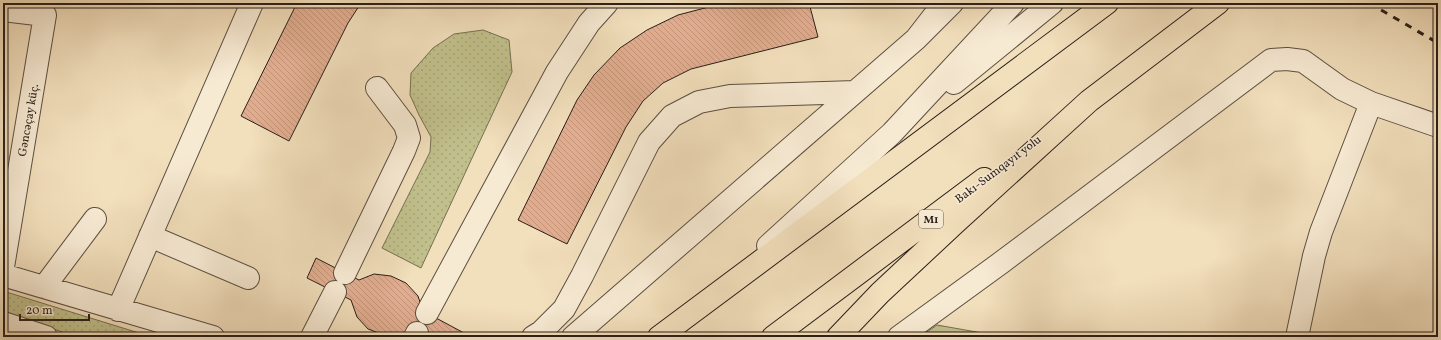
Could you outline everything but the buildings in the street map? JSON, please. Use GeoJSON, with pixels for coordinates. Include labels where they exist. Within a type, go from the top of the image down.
{"type":"FeatureCollection","features":[{"type":"Feature","properties":{"kind":"highway"},"geometry":{"type":"LineString","coordinates":[[659,337],[1107,3]]}},
{"type":"Feature","properties":{"kind":"highway"},"geometry":{"type":"LineString","coordinates":[[838,337],[898,276],[1089,101],[1210,9]]}},
{"type":"Feature","properties":{"kind":"highway","name":"Bakı-Sumqayıt yolu"},"geometry":{"type":"LineString","coordinates":[[773,337],[1089,101]]}},
{"type":"Feature","properties":{"kind":"street"},"geometry":{"type":"LineString","coordinates":[[118,310],[252,3]]}},
{"type":"Feature","properties":{"kind":"street"},"geometry":{"type":"LineString","coordinates":[[916,39],[944,3]]}},
{"type":"Feature","properties":{"kind":"street"},"geometry":{"type":"LineString","coordinates":[[573,337],[916,39],[952,3]]}},
{"type":"Feature","properties":{"kind":"street"},"geometry":{"type":"LineString","coordinates":[[892,133],[1013,3]]}},
{"type":"Feature","properties":{"kind":"street"},"geometry":{"type":"LineString","coordinates":[[704,304],[892,133],[1052,3]]}},
{"type":"Feature","properties":{"kind":"street"},"geometry":{"type":"LineString","coordinates":[[427,313],[557,72],[589,23],[605,4]]}},
{"type":"Feature","properties":{"kind":"street","name":"Gəncəçay küç."},"geometry":{"type":"LineString","coordinates":[[3,10],[46,9],[3,267]]}},
{"type":"Feature","properties":{"kind":"street"},"geometry":{"type":"LineString","coordinates":[[899,337],[1002,262],[1271,60],[1287,59],[1303,61],[1342,89],[1371,103],[1438,126]]}},
{"type":"Feature","properties":{"kind":"street"},"geometry":{"type":"LineString","coordinates":[[345,273],[404,152],[408,138],[406,126],[377,88]]}},
{"type":"Feature","properties":{"kind":"street"},"geometry":{"type":"LineString","coordinates":[[533,337],[541,332],[564,309],[649,142],[672,116],[699,102],[730,96],[855,92]]}},
{"type":"Feature","properties":{"kind":"street"},"geometry":{"type":"LineString","coordinates":[[1297,337],[1314,256],[1321,232],[1371,103]]}},
{"type":"Feature","properties":{"kind":"street"},"geometry":{"type":"LineString","coordinates":[[44,287],[95,219]]}},
{"type":"Feature","properties":{"kind":"street"},"geometry":{"type":"LineString","coordinates":[[150,236],[248,278]]}},
{"type":"Feature","properties":{"kind":"street"},"geometry":{"type":"LineString","coordinates":[[3,276],[212,337]]}},
{"type":"Feature","properties":{"kind":"street"},"geometry":{"type":"LineString","coordinates":[[312,337],[335,292]]}},
{"type":"Feature","properties":{"kind":"street"},"geometry":{"type":"LineString","coordinates":[[3,323],[46,337]]}},
{"type":"Feature","properties":{"kind":"green space"},"geometry":{"type":"Polygon","coordinates":[[[483,30],[509,40],[512,72],[421,268],[382,248],[430,152],[431,137],[410,95],[411,73],[433,48],[454,34],[483,30]]]}},
{"type":"Feature","properties":{"kind":"green space"},"geometry":{"type":"Polygon","coordinates":[[[3,291],[152,337],[76,337],[3,311],[3,291]]]}},
{"type":"Feature","properties":{"kind":"green space"},"geometry":{"type":"Polygon","coordinates":[[[937,325],[1005,337],[920,337],[937,325]]]}},
{"type":"Feature","properties":{"kind":"railway"},"geometry":{"type":"LineString","coordinates":[[1369,3],[1438,43]]}}]}
